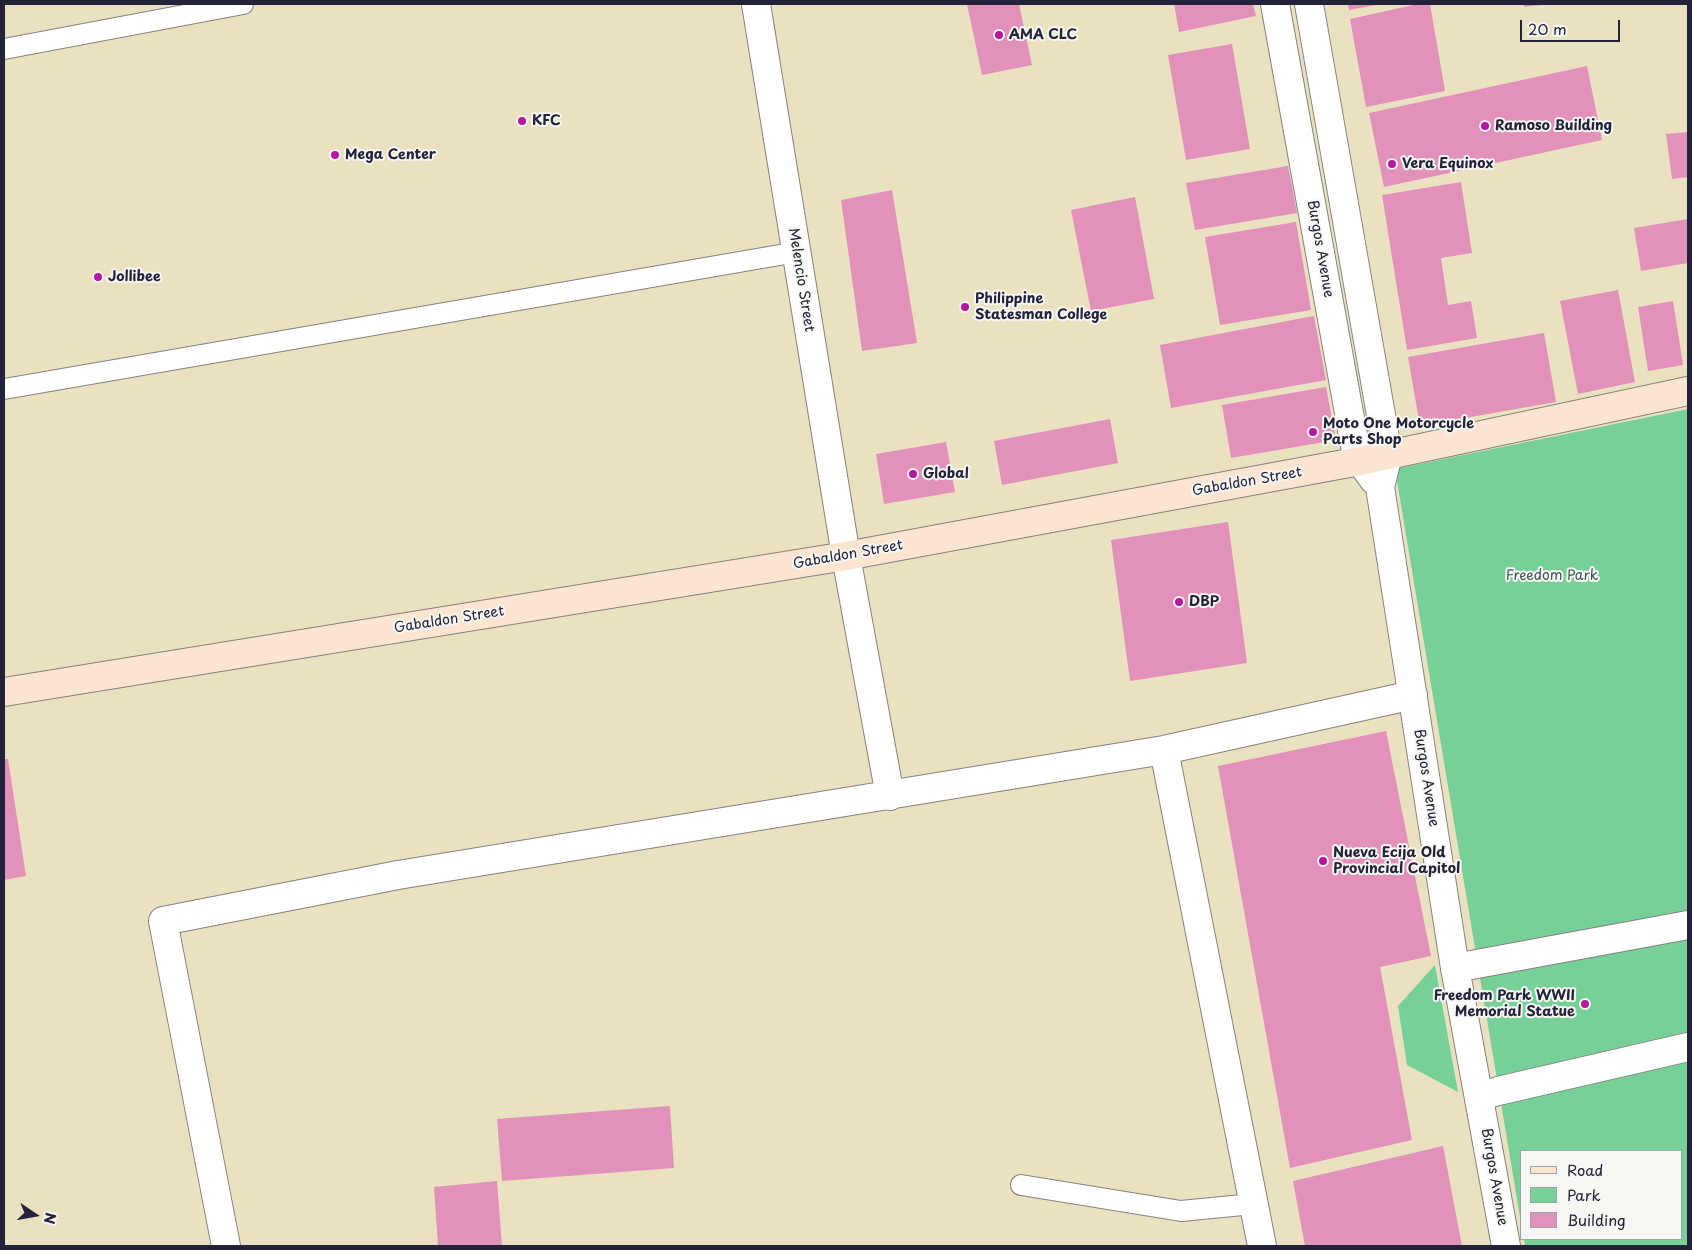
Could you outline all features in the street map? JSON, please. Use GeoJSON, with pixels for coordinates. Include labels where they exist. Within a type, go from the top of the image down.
{"type":"FeatureCollection","features":[{"type":"Feature","properties":{"kind":"main road","name":"Gabaldon Street"},"geometry":{"type":"LineString","coordinates":[[4,692],[846,556],[1360,461],[1688,391]]}},
{"type":"Feature","properties":{"kind":"street","name":"Melencio Street"},"geometry":{"type":"LineString","coordinates":[[756,4],[846,556],[890,796]]}},
{"type":"Feature","properties":{"kind":"street","name":"Burgos Avenue"},"geometry":{"type":"LineString","coordinates":[[1275,4],[1360,461],[1380,487]]}},
{"type":"Feature","properties":{"kind":"street","name":"Burgos Avenue"},"geometry":{"type":"LineString","coordinates":[[1309,4],[1388,455],[1380,487],[1456,968],[1506,1246]]}},
{"type":"Feature","properties":{"kind":"street"},"geometry":{"type":"LineString","coordinates":[[226,1246],[163,920],[398,875],[1164,750],[1413,695]]}},
{"type":"Feature","properties":{"kind":"street"},"geometry":{"type":"LineString","coordinates":[[1164,750],[1262,1246]]}},
{"type":"Feature","properties":{"kind":"street"},"geometry":{"type":"LineString","coordinates":[[1456,968],[1688,925]]}},
{"type":"Feature","properties":{"kind":"street"},"geometry":{"type":"LineString","coordinates":[[1479,1097],[1688,1047]]}},
{"type":"Feature","properties":{"kind":"lane"},"geometry":{"type":"LineString","coordinates":[[4,49],[243,4]]}},
{"type":"Feature","properties":{"kind":"lane"},"geometry":{"type":"LineString","coordinates":[[4,389],[797,252]]}},
{"type":"Feature","properties":{"kind":"lane"},"geometry":{"type":"LineString","coordinates":[[1021,1185],[1168,1210],[1181,1211],[1253,1204]]}},
{"type":"Feature","properties":{"kind":"green space","name":"Freedom Park"},"geometry":{"type":"Polygon","coordinates":[[[1688,409],[1688,1246],[1525,1246],[1524,1240],[1682,1240],[1682,1150],[1520,1150],[1520,1217],[1395,469],[1688,409]]]}},
{"type":"Feature","properties":{"kind":"green space"},"geometry":{"type":"Polygon","coordinates":[[[1435,965],[1458,1092],[1407,1065],[1398,1006],[1435,965]]]}},
{"type":"Feature","properties":{"kind":"building","name":"AMA CLC"},"geometry":{"type":"Polygon","coordinates":[[[967,4],[1019,4],[1032,65],[982,75],[967,4]]]}},
{"type":"Feature","properties":{"kind":"building"},"geometry":{"type":"Polygon","coordinates":[[[1174,4],[1253,4],[1256,16],[1179,32],[1174,4]]]}},
{"type":"Feature","properties":{"kind":"building"},"geometry":{"type":"Polygon","coordinates":[[[1348,4],[1376,4],[1376,5],[1349,10],[1348,4]]]}},
{"type":"Feature","properties":{"kind":"building"},"geometry":{"type":"Polygon","coordinates":[[[1418,4],[1430,4],[1445,91],[1366,107],[1350,19],[1418,4]]]}},
{"type":"Feature","properties":{"kind":"building"},"geometry":{"type":"Polygon","coordinates":[[[1524,4],[1541,4],[1541,5],[1524,7],[1524,4]]]}},
{"type":"Feature","properties":{"kind":"building"},"geometry":{"type":"Polygon","coordinates":[[[1232,44],[1250,149],[1186,160],[1168,55],[1232,44]]]}},
{"type":"Feature","properties":{"kind":"building","name":"Ramoso Building"},"geometry":{"type":"Polygon","coordinates":[[[1587,66],[1602,140],[1384,187],[1369,113],[1587,66]]]}},
{"type":"Feature","properties":{"kind":"building"},"geometry":{"type":"Polygon","coordinates":[[[1688,132],[1688,177],[1672,179],[1666,134],[1688,132]]]}},
{"type":"Feature","properties":{"kind":"building"},"geometry":{"type":"Polygon","coordinates":[[[1288,166],[1297,213],[1195,230],[1186,183],[1288,166]]]}},
{"type":"Feature","properties":{"kind":"building"},"geometry":{"type":"Polygon","coordinates":[[[1461,182],[1472,253],[1441,258],[1448,305],[1471,301],[1477,338],[1407,350],[1382,195],[1461,182]]]}},
{"type":"Feature","properties":{"kind":"building"},"geometry":{"type":"Polygon","coordinates":[[[892,190],[917,343],[862,351],[841,200],[892,190]]]}},
{"type":"Feature","properties":{"kind":"building"},"geometry":{"type":"Polygon","coordinates":[[[1135,197],[1154,299],[1091,311],[1071,210],[1135,197]]]}},
{"type":"Feature","properties":{"kind":"building"},"geometry":{"type":"Polygon","coordinates":[[[1688,219],[1688,263],[1641,271],[1634,228],[1688,219]]]}},
{"type":"Feature","properties":{"kind":"building"},"geometry":{"type":"Polygon","coordinates":[[[1296,222],[1311,310],[1220,325],[1205,237],[1296,222]]]}},
{"type":"Feature","properties":{"kind":"building"},"geometry":{"type":"Polygon","coordinates":[[[1618,290],[1635,382],[1578,394],[1560,301],[1618,290]]]}},
{"type":"Feature","properties":{"kind":"building"},"geometry":{"type":"Polygon","coordinates":[[[1673,301],[1683,365],[1648,371],[1638,307],[1673,301]]]}},
{"type":"Feature","properties":{"kind":"building"},"geometry":{"type":"Polygon","coordinates":[[[1314,316],[1326,380],[1171,408],[1160,345],[1314,316]]]}},
{"type":"Feature","properties":{"kind":"building"},"geometry":{"type":"Polygon","coordinates":[[[1544,333],[1556,402],[1420,426],[1408,357],[1544,333]]]}},
{"type":"Feature","properties":{"kind":"building"},"geometry":{"type":"Polygon","coordinates":[[[1326,387],[1336,440],[1231,458],[1222,405],[1326,387]]]}},
{"type":"Feature","properties":{"kind":"building"},"geometry":{"type":"Polygon","coordinates":[[[1110,419],[1118,463],[1002,485],[994,441],[1110,419]]]}},
{"type":"Feature","properties":{"kind":"building"},"geometry":{"type":"Polygon","coordinates":[[[946,442],[955,492],[884,504],[876,454],[946,442]]]}},
{"type":"Feature","properties":{"kind":"building","name":"DBP"},"geometry":{"type":"Polygon","coordinates":[[[1228,522],[1247,663],[1130,681],[1111,540],[1228,522]]]}},
{"type":"Feature","properties":{"kind":"building","name":"Nueva Ecija Old Provincial Capitol"},"geometry":{"type":"Polygon","coordinates":[[[1386,731],[1431,956],[1380,967],[1412,1140],[1290,1168],[1218,766],[1386,731]]]}},
{"type":"Feature","properties":{"kind":"building"},"geometry":{"type":"Polygon","coordinates":[[[4,759],[8,759],[26,876],[4,880],[4,759]]]}},
{"type":"Feature","properties":{"kind":"building"},"geometry":{"type":"Polygon","coordinates":[[[670,1106],[674,1168],[502,1181],[497,1119],[670,1106]]]}},
{"type":"Feature","properties":{"kind":"building"},"geometry":{"type":"Polygon","coordinates":[[[1443,1146],[1462,1246],[1305,1246],[1293,1181],[1443,1146]]]}},
{"type":"Feature","properties":{"kind":"building"},"geometry":{"type":"Polygon","coordinates":[[[497,1181],[502,1246],[438,1246],[434,1187],[497,1181]]]}},
{"type":"Feature","properties":{"kind":"place","name":"AMA CLC"},"geometry":{"type":"Point","coordinates":[999,35]}},
{"type":"Feature","properties":{"kind":"place","name":"KFC"},"geometry":{"type":"Point","coordinates":[522,121]}},
{"type":"Feature","properties":{"kind":"place","name":"Ramoso Building"},"geometry":{"type":"Point","coordinates":[1485,126]}},
{"type":"Feature","properties":{"kind":"place","name":"Mega Center"},"geometry":{"type":"Point","coordinates":[335,155]}},
{"type":"Feature","properties":{"kind":"place","name":"Vera Equinox"},"geometry":{"type":"Point","coordinates":[1392,164]}},
{"type":"Feature","properties":{"kind":"place","name":"Jollibee"},"geometry":{"type":"Point","coordinates":[98,277]}},
{"type":"Feature","properties":{"kind":"place","name":"Philippine Statesman College"},"geometry":{"type":"Point","coordinates":[965,307]}},
{"type":"Feature","properties":{"kind":"place","name":"Moto One Motorcycle Parts Shop"},"geometry":{"type":"Point","coordinates":[1313,432]}},
{"type":"Feature","properties":{"kind":"place","name":"Global"},"geometry":{"type":"Point","coordinates":[913,474]}},
{"type":"Feature","properties":{"kind":"place","name":"DBP"},"geometry":{"type":"Point","coordinates":[1179,602]}},
{"type":"Feature","properties":{"kind":"place","name":"Nueva Ecija Old Provincial Capitol"},"geometry":{"type":"Point","coordinates":[1323,861]}},
{"type":"Feature","properties":{"kind":"place","name":"Freedom Park WWII Memorial Statue"},"geometry":{"type":"Point","coordinates":[1585,1004]}}]}
